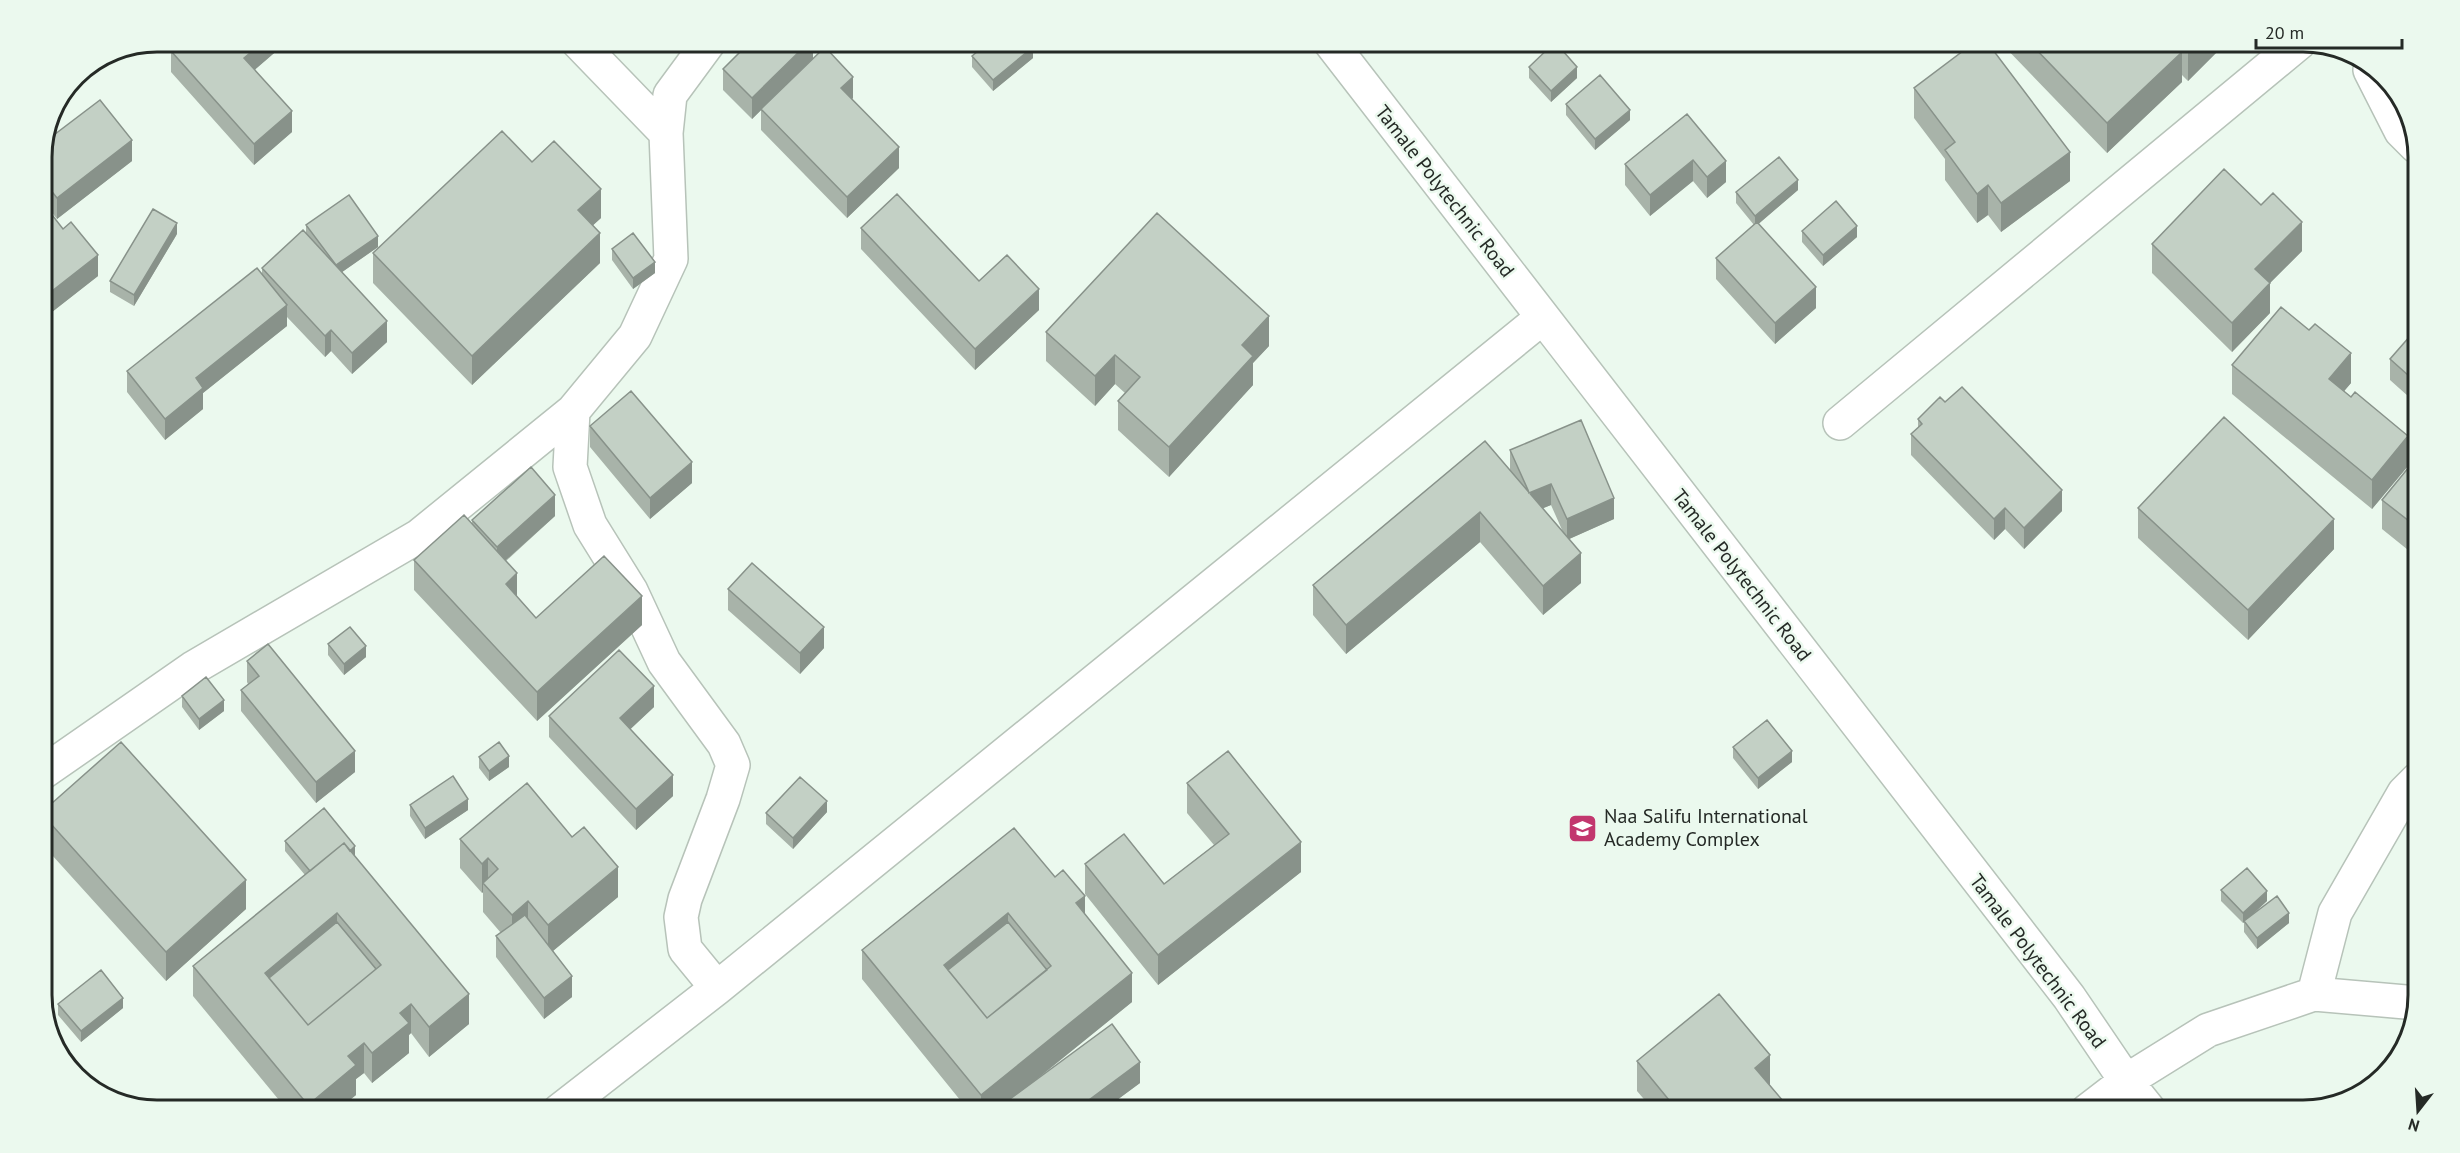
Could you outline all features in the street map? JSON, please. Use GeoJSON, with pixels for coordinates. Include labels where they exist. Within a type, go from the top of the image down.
{"type":"FeatureCollection","features":[{"type":"Feature","properties":{"kind":"street"},"geometry":{"type":"LineString","coordinates":[[588,52],[666,134]]}},
{"type":"Feature","properties":{"kind":"street"},"geometry":{"type":"LineString","coordinates":[[53,765],[193,668],[419,536],[573,411],[634,336],[670,259],[666,134],[670,95],[702,52]]}},
{"type":"Feature","properties":{"kind":"street","name":"Tamale Polytechnic Road"},"geometry":{"type":"LineString","coordinates":[[1338,52],[2069,997],[2141,1100]]}},
{"type":"Feature","properties":{"kind":"street"},"geometry":{"type":"LineString","coordinates":[[1840,423],[2288,52]]}},
{"type":"Feature","properties":{"kind":"street"},"geometry":{"type":"LineString","coordinates":[[2376,82],[2404,134]]}},
{"type":"Feature","properties":{"kind":"street"},"geometry":{"type":"LineString","coordinates":[[573,1100],[717,988],[1542,318]]}},
{"type":"Feature","properties":{"kind":"street"},"geometry":{"type":"LineString","coordinates":[[573,411],[570,467],[590,525],[631,591],[664,662],[724,744],[733,765],[685,899],[681,917],[685,949],[717,988]]}},
{"type":"Feature","properties":{"kind":"street"},"geometry":{"type":"LineString","coordinates":[[2314,994],[2335,913],[2408,789]]}},
{"type":"Feature","properties":{"kind":"street"},"geometry":{"type":"LineString","coordinates":[[2101,1100],[2126,1080],[2208,1030],[2314,994],[2407,1002]]}},
{"type":"Feature","properties":{"kind":"building"},"geometry":{"type":"Polygon","coordinates":[[[172,52],[251,52],[244,58],[292,111],[254,144],[172,52]]]}},
{"type":"Feature","properties":{"kind":"building"},"geometry":{"type":"Polygon","coordinates":[[[740,52],[799,52],[752,98],[723,69],[740,52]]]}},
{"type":"Feature","properties":{"kind":"building"},"geometry":{"type":"Polygon","coordinates":[[[820,52],[830,52],[853,77],[841,88],[899,147],[847,197],[761,109],[820,52]]]}},
{"type":"Feature","properties":{"kind":"building"},"geometry":{"type":"Polygon","coordinates":[[[977,52],[1027,52],[993,80],[972,56],[977,52]]]}},
{"type":"Feature","properties":{"kind":"building"},"geometry":{"type":"Polygon","coordinates":[[[1545,52],[1564,52],[1577,67],[1551,91],[1529,67],[1545,52]]]}},
{"type":"Feature","properties":{"kind":"building"},"geometry":{"type":"Polygon","coordinates":[[[1962,52],[1995,52],[2070,152],[2001,203],[1988,185],[1977,194],[1945,150],[1955,142],[1914,88],[1962,52]]]}},
{"type":"Feature","properties":{"kind":"building"},"geometry":{"type":"Polygon","coordinates":[[[2039,52],[2182,52],[2107,123],[2039,52]]]}},
{"type":"Feature","properties":{"kind":"building"},"geometry":{"type":"Polygon","coordinates":[[[1600,75],[1630,110],[1595,139],[1566,104],[1600,75]]]}},
{"type":"Feature","properties":{"kind":"building"},"geometry":{"type":"Polygon","coordinates":[[[100,100],[132,140],[57,198],[53,193],[55,134],[100,100]]]}},
{"type":"Feature","properties":{"kind":"building"},"geometry":{"type":"Polygon","coordinates":[[[1687,114],[1726,161],[1707,177],[1693,160],[1650,195],[1625,164],[1687,114]]]}},
{"type":"Feature","properties":{"kind":"building"},"geometry":{"type":"Polygon","coordinates":[[[502,131],[532,162],[554,141],[601,189],[578,210],[600,233],[472,356],[373,253],[502,131]]]}},
{"type":"Feature","properties":{"kind":"building"},"geometry":{"type":"Polygon","coordinates":[[[1779,157],[1798,180],[1755,216],[1736,192],[1779,157]]]}},
{"type":"Feature","properties":{"kind":"building"},"geometry":{"type":"Polygon","coordinates":[[[2224,169],[2261,205],[2273,193],[2302,222],[2255,269],[2270,283],[2232,323],[2152,244],[2224,169]]]}},
{"type":"Feature","properties":{"kind":"building"},"geometry":{"type":"Polygon","coordinates":[[[897,194],[979,281],[1007,255],[1039,289],[975,349],[861,228],[897,194]]]}},
{"type":"Feature","properties":{"kind":"building"},"geometry":{"type":"Polygon","coordinates":[[[349,195],[378,236],[336,265],[306,225],[349,195]]]}},
{"type":"Feature","properties":{"kind":"building"},"geometry":{"type":"Polygon","coordinates":[[[1836,201],[1857,226],[1823,255],[1802,231],[1836,201]]]}},
{"type":"Feature","properties":{"kind":"building"},"geometry":{"type":"Polygon","coordinates":[[[153,209],[177,223],[134,295],[110,281],[153,209]]]}},
{"type":"Feature","properties":{"kind":"building"},"geometry":{"type":"Polygon","coordinates":[[[1157,213],[1269,316],[1242,345],[1253,356],[1169,447],[1118,401],[1140,377],[1115,355],[1095,376],[1046,332],[1157,213]]]}},
{"type":"Feature","properties":{"kind":"building"},"geometry":{"type":"Polygon","coordinates":[[[53,216],[63,229],[71,222],[98,255],[53,290],[53,216]]]}},
{"type":"Feature","properties":{"kind":"building"},"geometry":{"type":"Polygon","coordinates":[[[1757,222],[1816,287],[1775,323],[1716,258],[1757,222]]]}},
{"type":"Feature","properties":{"kind":"building"},"geometry":{"type":"Polygon","coordinates":[[[303,230],[387,321],[352,353],[331,330],[325,336],[262,268],[303,230]]]}},
{"type":"Feature","properties":{"kind":"building"},"geometry":{"type":"Polygon","coordinates":[[[633,233],[655,262],[633,278],[612,249],[633,233]]]}},
{"type":"Feature","properties":{"kind":"building"},"geometry":{"type":"Polygon","coordinates":[[[257,268],[287,305],[196,378],[203,388],[165,419],[127,371],[257,268]]]}},
{"type":"Feature","properties":{"kind":"building"},"geometry":{"type":"Polygon","coordinates":[[[2281,307],[2309,330],[2315,324],[2351,353],[2329,379],[2351,397],[2355,392],[2407,437],[2372,480],[2232,365],[2281,307]]]}},
{"type":"Feature","properties":{"kind":"building"},"geometry":{"type":"Polygon","coordinates":[[[2407,339],[2407,374],[2390,359],[2407,339]]]}},
{"type":"Feature","properties":{"kind":"building"},"geometry":{"type":"Polygon","coordinates":[[[1962,387],[2062,490],[2024,528],[2005,508],[1994,519],[1911,434],[1922,424],[1918,419],[1940,397],[1945,402],[1962,387]]]}},
{"type":"Feature","properties":{"kind":"building"},"geometry":{"type":"Polygon","coordinates":[[[631,391],[692,462],[650,498],[590,426],[631,391]]]}},
{"type":"Feature","properties":{"kind":"building"},"geometry":{"type":"Polygon","coordinates":[[[2224,417],[2334,519],[2248,610],[2138,508],[2224,417]]]}},
{"type":"Feature","properties":{"kind":"building"},"geometry":{"type":"Polygon","coordinates":[[[1581,420],[1614,498],[1567,519],[1551,484],[1529,493],[1510,450],[1581,420]]]}},
{"type":"Feature","properties":{"kind":"building"},"geometry":{"type":"Polygon","coordinates":[[[1485,441],[1581,553],[1543,586],[1480,512],[1346,625],[1313,585],[1485,441]]]}},
{"type":"Feature","properties":{"kind":"building"},"geometry":{"type":"Polygon","coordinates":[[[531,467],[555,495],[497,547],[472,520],[531,467]]]}},
{"type":"Feature","properties":{"kind":"building"},"geometry":{"type":"Polygon","coordinates":[[[2407,469],[2407,520],[2382,500],[2407,469]]]}},
{"type":"Feature","properties":{"kind":"building"},"geometry":{"type":"Polygon","coordinates":[[[464,515],[517,573],[506,584],[536,618],[604,556],[642,596],[537,692],[414,560],[464,515]]]}},
{"type":"Feature","properties":{"kind":"building"},"geometry":{"type":"Polygon","coordinates":[[[752,563],[824,627],[800,653],[728,589],[752,563]]]}},
{"type":"Feature","properties":{"kind":"building"},"geometry":{"type":"Polygon","coordinates":[[[350,627],[366,646],[344,664],[328,644],[350,627]]]}},
{"type":"Feature","properties":{"kind":"building"},"geometry":{"type":"Polygon","coordinates":[[[268,644],[355,751],[316,782],[241,690],[259,676],[247,661],[268,644]]]}},
{"type":"Feature","properties":{"kind":"building"},"geometry":{"type":"Polygon","coordinates":[[[619,650],[654,686],[620,718],[673,775],[636,809],[549,716],[619,650]]]}},
{"type":"Feature","properties":{"kind":"building"},"geometry":{"type":"Polygon","coordinates":[[[206,677],[224,700],[199,719],[182,696],[206,677]]]}},
{"type":"Feature","properties":{"kind":"building"},"geometry":{"type":"Polygon","coordinates":[[[1767,720],[1792,751],[1758,778],[1733,747],[1767,720]]]}},
{"type":"Feature","properties":{"kind":"building"},"geometry":{"type":"Polygon","coordinates":[[[121,742],[246,880],[166,952],[53,826],[53,802],[121,742]]]}},
{"type":"Feature","properties":{"kind":"building"},"geometry":{"type":"Polygon","coordinates":[[[499,742],[509,756],[489,771],[479,757],[499,742]]]}},
{"type":"Feature","properties":{"kind":"building"},"geometry":{"type":"Polygon","coordinates":[[[1228,751],[1301,842],[1158,955],[1085,864],[1124,834],[1164,884],[1229,834],[1187,783],[1228,751]]]}},
{"type":"Feature","properties":{"kind":"building"},"geometry":{"type":"Polygon","coordinates":[[[453,776],[468,799],[425,828],[410,805],[453,776]]]}},
{"type":"Feature","properties":{"kind":"building"},"geometry":{"type":"Polygon","coordinates":[[[800,777],[827,801],[793,838],[766,813],[800,777]]]}},
{"type":"Feature","properties":{"kind":"building"},"geometry":{"type":"Polygon","coordinates":[[[527,783],[572,837],[584,827],[618,867],[548,925],[528,901],[512,915],[483,883],[498,869],[488,858],[482,864],[460,839],[527,783]]]}},
{"type":"Feature","properties":{"kind":"building"},"geometry":{"type":"Polygon","coordinates":[[[324,808],[355,846],[350,851],[344,843],[310,871],[285,841],[324,808]]]}},
{"type":"Feature","properties":{"kind":"building"},"geometry":{"type":"Polygon","coordinates":[[[1014,828],[1055,877],[1063,870],[1085,896],[1076,903],[1132,973],[981,1095],[862,950],[1014,828]],[[1008,913],[944,965],[987,1018],[1051,966],[1008,913]]]}},
{"type":"Feature","properties":{"kind":"building"},"geometry":{"type":"Polygon","coordinates":[[[344,843],[469,994],[429,1027],[411,1004],[400,1013],[409,1023],[372,1053],[364,1043],[348,1056],[356,1065],[314,1100],[304,1100],[193,966],[344,843]],[[337,913],[265,973],[308,1025],[381,965],[337,913]]]}},
{"type":"Feature","properties":{"kind":"building"},"geometry":{"type":"Polygon","coordinates":[[[2247,868],[2267,891],[2243,913],[2221,890],[2247,868]]]}},
{"type":"Feature","properties":{"kind":"building"},"geometry":{"type":"Polygon","coordinates":[[[2277,896],[2289,913],[2257,938],[2244,921],[2277,896]]]}},
{"type":"Feature","properties":{"kind":"building"},"geometry":{"type":"Polygon","coordinates":[[[525,915],[572,976],[544,998],[496,936],[525,915]]]}},
{"type":"Feature","properties":{"kind":"building"},"geometry":{"type":"Polygon","coordinates":[[[337,922],[376,969],[308,1025],[269,978],[337,922]]]}},
{"type":"Feature","properties":{"kind":"building"},"geometry":{"type":"Polygon","coordinates":[[[1008,922],[1047,970],[987,1018],[948,970],[1008,922]]]}},
{"type":"Feature","properties":{"kind":"building"},"geometry":{"type":"Polygon","coordinates":[[[101,970],[123,998],[81,1031],[58,1004],[101,970]]]}},
{"type":"Feature","properties":{"kind":"building"},"geometry":{"type":"Polygon","coordinates":[[[1719,994],[1770,1055],[1755,1068],[1782,1100],[1669,1100],[1637,1061],[1719,994]]]}},
{"type":"Feature","properties":{"kind":"building"},"geometry":{"type":"Polygon","coordinates":[[[1112,1024],[1140,1062],[1089,1100],[1009,1100],[1112,1024]]]}},
{"type":"Feature","properties":{"kind":"place","name":"Naa Salifu International Academy Complex"},"geometry":{"type":"Point","coordinates":[1583,828]}}]}
